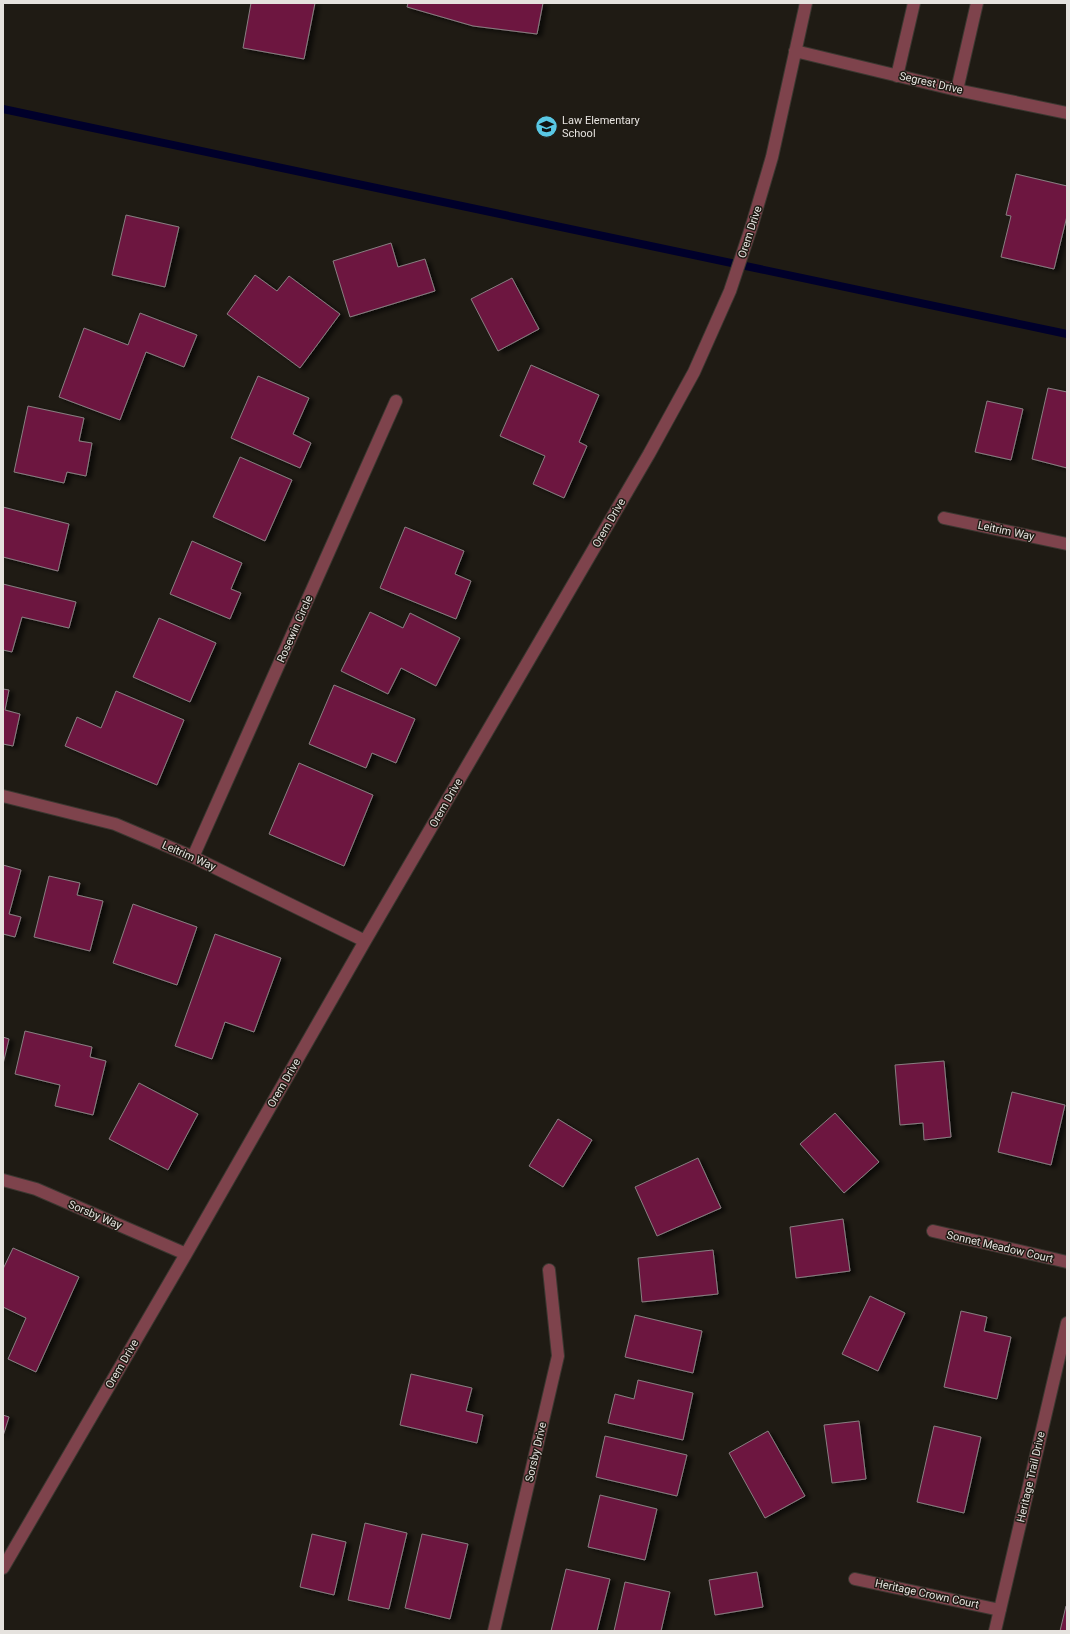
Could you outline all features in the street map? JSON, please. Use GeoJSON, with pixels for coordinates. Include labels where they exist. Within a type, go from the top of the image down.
{"type":"FeatureCollection","features":[{"type":"Feature","properties":{"kind":"street","name":"Orem Drive"},"geometry":{"type":"LineString","coordinates":[[3,1568],[186,1254],[365,941],[649,454],[694,372],[730,291],[752,225],[772,157],[806,3]]}},
{"type":"Feature","properties":{"kind":"street"},"geometry":{"type":"LineString","coordinates":[[897,76],[914,3]]}},
{"type":"Feature","properties":{"kind":"street"},"geometry":{"type":"LineString","coordinates":[[957,90],[976,3]]}},
{"type":"Feature","properties":{"kind":"street","name":"Segrest Drive"},"geometry":{"type":"LineString","coordinates":[[795,51],[957,90],[1067,113]]}},
{"type":"Feature","properties":{"kind":"street","name":"Rosewin Circle"},"geometry":{"type":"LineString","coordinates":[[193,857],[396,401]]}},
{"type":"Feature","properties":{"kind":"street","name":"Leitrim Way"},"geometry":{"type":"LineString","coordinates":[[944,518],[1067,544]]}},
{"type":"Feature","properties":{"kind":"street","name":"Leitrim Way"},"geometry":{"type":"LineString","coordinates":[[3,796],[115,824],[193,857],[365,941]]}},
{"type":"Feature","properties":{"kind":"street","name":"Sorsby Way"},"geometry":{"type":"LineString","coordinates":[[3,1180],[36,1189],[186,1254]]}},
{"type":"Feature","properties":{"kind":"street","name":"Sonnet Meadow Court"},"geometry":{"type":"LineString","coordinates":[[933,1231],[1067,1262]]}},
{"type":"Feature","properties":{"kind":"street","name":"Sorsby Drive"},"geometry":{"type":"LineString","coordinates":[[494,1631],[558,1356],[549,1270]]}},
{"type":"Feature","properties":{"kind":"street","name":"Heritage Trail Drive"},"geometry":{"type":"LineString","coordinates":[[995,1631],[1067,1323]]}},
{"type":"Feature","properties":{"kind":"street","name":"Heritage Crown Court"},"geometry":{"type":"LineString","coordinates":[[855,1579],[1000,1610]]}},
{"type":"Feature","properties":{"kind":"building"},"geometry":{"type":"Polygon","coordinates":[[[251,3],[315,3],[304,59],[243,48],[251,3]]]}},
{"type":"Feature","properties":{"kind":"building"},"geometry":{"type":"Polygon","coordinates":[[[408,3],[543,3],[537,34],[473,26],[407,7],[408,3]]]}},
{"type":"Feature","properties":{"kind":"building"},"geometry":{"type":"Polygon","coordinates":[[[1016,174],[1067,186],[1067,216],[1054,269],[1001,257],[1011,216],[1006,215],[1016,174]]]}},
{"type":"Feature","properties":{"kind":"building"},"geometry":{"type":"Polygon","coordinates":[[[126,215],[179,227],[165,287],[112,275],[126,215]]]}},
{"type":"Feature","properties":{"kind":"building"},"geometry":{"type":"Polygon","coordinates":[[[391,243],[398,267],[425,259],[435,291],[350,317],[333,261],[391,243]]]}},
{"type":"Feature","properties":{"kind":"building"},"geometry":{"type":"Polygon","coordinates":[[[255,275],[277,291],[289,276],[340,314],[300,368],[227,314],[255,275]]]}},
{"type":"Feature","properties":{"kind":"building"},"geometry":{"type":"Polygon","coordinates":[[[512,278],[539,329],[498,351],[471,299],[512,278]]]}},
{"type":"Feature","properties":{"kind":"building"},"geometry":{"type":"Polygon","coordinates":[[[140,313],[197,335],[184,367],[146,352],[120,420],[59,397],[84,328],[128,345],[140,313]]]}},
{"type":"Feature","properties":{"kind":"building"},"geometry":{"type":"Polygon","coordinates":[[[531,365],[599,395],[579,442],[587,446],[564,498],[533,484],[545,456],[500,436],[531,365]]]}},
{"type":"Feature","properties":{"kind":"building"},"geometry":{"type":"Polygon","coordinates":[[[258,376],[309,398],[293,434],[311,443],[300,468],[231,438],[258,376]]]}},
{"type":"Feature","properties":{"kind":"building"},"geometry":{"type":"Polygon","coordinates":[[[1048,388],[1067,392],[1067,468],[1032,459],[1048,388]]]}},
{"type":"Feature","properties":{"kind":"building"},"geometry":{"type":"Polygon","coordinates":[[[987,401],[1023,409],[1011,460],[975,452],[987,401]]]}},
{"type":"Feature","properties":{"kind":"building"},"geometry":{"type":"Polygon","coordinates":[[[28,406],[84,418],[79,441],[92,443],[86,476],[67,472],[64,483],[14,472],[28,406]]]}},
{"type":"Feature","properties":{"kind":"building"},"geometry":{"type":"Polygon","coordinates":[[[240,457],[292,480],[265,541],[213,517],[240,457]]]}},
{"type":"Feature","properties":{"kind":"building"},"geometry":{"type":"Polygon","coordinates":[[[3,507],[69,524],[58,571],[3,557],[3,507]]]}},
{"type":"Feature","properties":{"kind":"building"},"geometry":{"type":"Polygon","coordinates":[[[405,527],[464,551],[455,574],[471,581],[456,619],[380,588],[405,527]]]}},
{"type":"Feature","properties":{"kind":"building"},"geometry":{"type":"Polygon","coordinates":[[[192,541],[242,563],[231,589],[241,593],[230,619],[170,594],[192,541]]]}},
{"type":"Feature","properties":{"kind":"building"},"geometry":{"type":"Polygon","coordinates":[[[3,584],[76,602],[69,628],[22,617],[12,652],[3,650],[3,584]]]}},
{"type":"Feature","properties":{"kind":"building"},"geometry":{"type":"Polygon","coordinates":[[[370,612],[403,628],[410,613],[460,638],[436,686],[401,668],[388,694],[341,671],[370,612]]]}},
{"type":"Feature","properties":{"kind":"building"},"geometry":{"type":"Polygon","coordinates":[[[159,618],[216,643],[190,702],[133,677],[159,618]]]}},
{"type":"Feature","properties":{"kind":"building"},"geometry":{"type":"Polygon","coordinates":[[[334,685],[415,719],[396,763],[372,753],[366,768],[309,744],[334,685]]]}},
{"type":"Feature","properties":{"kind":"building"},"geometry":{"type":"Polygon","coordinates":[[[3,689],[9,690],[5,710],[20,714],[13,746],[3,744],[3,689]]]}},
{"type":"Feature","properties":{"kind":"building"},"geometry":{"type":"Polygon","coordinates":[[[116,691],[184,720],[157,785],[65,746],[77,717],[101,728],[116,691]]]}},
{"type":"Feature","properties":{"kind":"building"},"geometry":{"type":"Polygon","coordinates":[[[299,763],[373,795],[344,866],[269,834],[299,763]]]}},
{"type":"Feature","properties":{"kind":"building"},"geometry":{"type":"Polygon","coordinates":[[[3,865],[21,870],[9,914],[21,917],[15,937],[3,934],[3,865]]]}},
{"type":"Feature","properties":{"kind":"building"},"geometry":{"type":"Polygon","coordinates":[[[49,876],[80,883],[77,895],[103,901],[90,951],[34,937],[49,876]]]}},
{"type":"Feature","properties":{"kind":"building"},"geometry":{"type":"Polygon","coordinates":[[[133,904],[197,927],[177,985],[113,963],[133,904]]]}},
{"type":"Feature","properties":{"kind":"building"},"geometry":{"type":"Polygon","coordinates":[[[215,934],[281,958],[254,1032],[225,1022],[212,1059],[175,1046],[215,934]]]}},
{"type":"Feature","properties":{"kind":"building"},"geometry":{"type":"Polygon","coordinates":[[[25,1031],[92,1047],[90,1057],[106,1061],[93,1115],[55,1106],[60,1085],[15,1074],[25,1031]]]}},
{"type":"Feature","properties":{"kind":"building"},"geometry":{"type":"Polygon","coordinates":[[[3,1037],[9,1039],[3,1064],[3,1037]]]}},
{"type":"Feature","properties":{"kind":"building"},"geometry":{"type":"Polygon","coordinates":[[[944,1061],[951,1137],[924,1140],[923,1123],[900,1125],[895,1065],[944,1061]]]}},
{"type":"Feature","properties":{"kind":"building"},"geometry":{"type":"Polygon","coordinates":[[[139,1083],[198,1114],[168,1170],[109,1139],[139,1083]]]}},
{"type":"Feature","properties":{"kind":"building"},"geometry":{"type":"Polygon","coordinates":[[[1012,1092],[1065,1105],[1051,1165],[998,1152],[1012,1092]]]}},
{"type":"Feature","properties":{"kind":"building"},"geometry":{"type":"Polygon","coordinates":[[[835,1113],[879,1162],[844,1193],[800,1144],[835,1113]]]}},
{"type":"Feature","properties":{"kind":"building"},"geometry":{"type":"Polygon","coordinates":[[[558,1119],[592,1140],[563,1187],[529,1166],[558,1119]]]}},
{"type":"Feature","properties":{"kind":"building"},"geometry":{"type":"Polygon","coordinates":[[[698,1158],[721,1208],[657,1236],[635,1187],[698,1158]]]}},
{"type":"Feature","properties":{"kind":"building"},"geometry":{"type":"Polygon","coordinates":[[[843,1219],[850,1271],[796,1278],[790,1227],[843,1219]]]}},
{"type":"Feature","properties":{"kind":"building"},"geometry":{"type":"Polygon","coordinates":[[[13,1248],[79,1277],[36,1372],[8,1359],[26,1318],[3,1307],[3,1269],[13,1248]]]}},
{"type":"Feature","properties":{"kind":"building"},"geometry":{"type":"Polygon","coordinates":[[[713,1250],[718,1294],[642,1302],[638,1258],[713,1250]]]}},
{"type":"Feature","properties":{"kind":"building"},"geometry":{"type":"Polygon","coordinates":[[[870,1296],[905,1313],[878,1371],[842,1354],[870,1296]]]}},
{"type":"Feature","properties":{"kind":"building"},"geometry":{"type":"Polygon","coordinates":[[[961,1311],[987,1317],[984,1331],[1011,1337],[997,1399],[944,1387],[961,1311]]]}},
{"type":"Feature","properties":{"kind":"building"},"geometry":{"type":"Polygon","coordinates":[[[635,1315],[702,1331],[693,1373],[625,1357],[635,1315]]]}},
{"type":"Feature","properties":{"kind":"building"},"geometry":{"type":"Polygon","coordinates":[[[411,1374],[472,1388],[466,1411],[483,1415],[477,1443],[400,1425],[411,1374]]]}},
{"type":"Feature","properties":{"kind":"building"},"geometry":{"type":"Polygon","coordinates":[[[638,1380],[693,1393],[683,1440],[608,1423],[615,1394],[634,1399],[638,1380]]]}},
{"type":"Feature","properties":{"kind":"building"},"geometry":{"type":"Polygon","coordinates":[[[3,1415],[9,1417],[3,1436],[3,1415]]]}},
{"type":"Feature","properties":{"kind":"building"},"geometry":{"type":"Polygon","coordinates":[[[859,1421],[866,1479],[832,1483],[824,1425],[859,1421]]]}},
{"type":"Feature","properties":{"kind":"building"},"geometry":{"type":"Polygon","coordinates":[[[934,1426],[981,1437],[964,1513],[917,1502],[934,1426]]]}},
{"type":"Feature","properties":{"kind":"building"},"geometry":{"type":"Polygon","coordinates":[[[768,1431],[805,1496],[765,1518],[729,1453],[768,1431]]]}},
{"type":"Feature","properties":{"kind":"building"},"geometry":{"type":"Polygon","coordinates":[[[605,1436],[687,1455],[677,1496],[596,1477],[605,1436]]]}},
{"type":"Feature","properties":{"kind":"building"},"geometry":{"type":"Polygon","coordinates":[[[600,1495],[657,1509],[645,1560],[588,1547],[600,1495]]]}},
{"type":"Feature","properties":{"kind":"building"},"geometry":{"type":"Polygon","coordinates":[[[365,1523],[407,1533],[389,1609],[348,1600],[365,1523]]]}},
{"type":"Feature","properties":{"kind":"building"},"geometry":{"type":"Polygon","coordinates":[[[312,1534],[346,1542],[334,1595],[300,1587],[312,1534]]]}},
{"type":"Feature","properties":{"kind":"building"},"geometry":{"type":"Polygon","coordinates":[[[422,1534],[468,1544],[450,1619],[405,1608],[422,1534]]]}},
{"type":"Feature","properties":{"kind":"building"},"geometry":{"type":"Polygon","coordinates":[[[566,1569],[610,1579],[597,1631],[551,1631],[566,1569]]]}},
{"type":"Feature","properties":{"kind":"building"},"geometry":{"type":"Polygon","coordinates":[[[757,1572],[763,1607],[715,1615],[709,1580],[757,1572]]]}},
{"type":"Feature","properties":{"kind":"building"},"geometry":{"type":"Polygon","coordinates":[[[625,1582],[670,1592],[661,1631],[614,1631],[625,1582]]]}},
{"type":"Feature","properties":{"kind":"building"},"geometry":{"type":"Polygon","coordinates":[[[1066,1606],[1067,1631],[1060,1631],[1066,1606]]]}},
{"type":"Feature","properties":{"kind":"waterway"},"geometry":{"type":"LineString","coordinates":[[3,109],[1067,334]]}},
{"type":"Feature","properties":{"kind":"place","name":"Law Elementary School"},"geometry":{"type":"Point","coordinates":[547,126]}}]}
